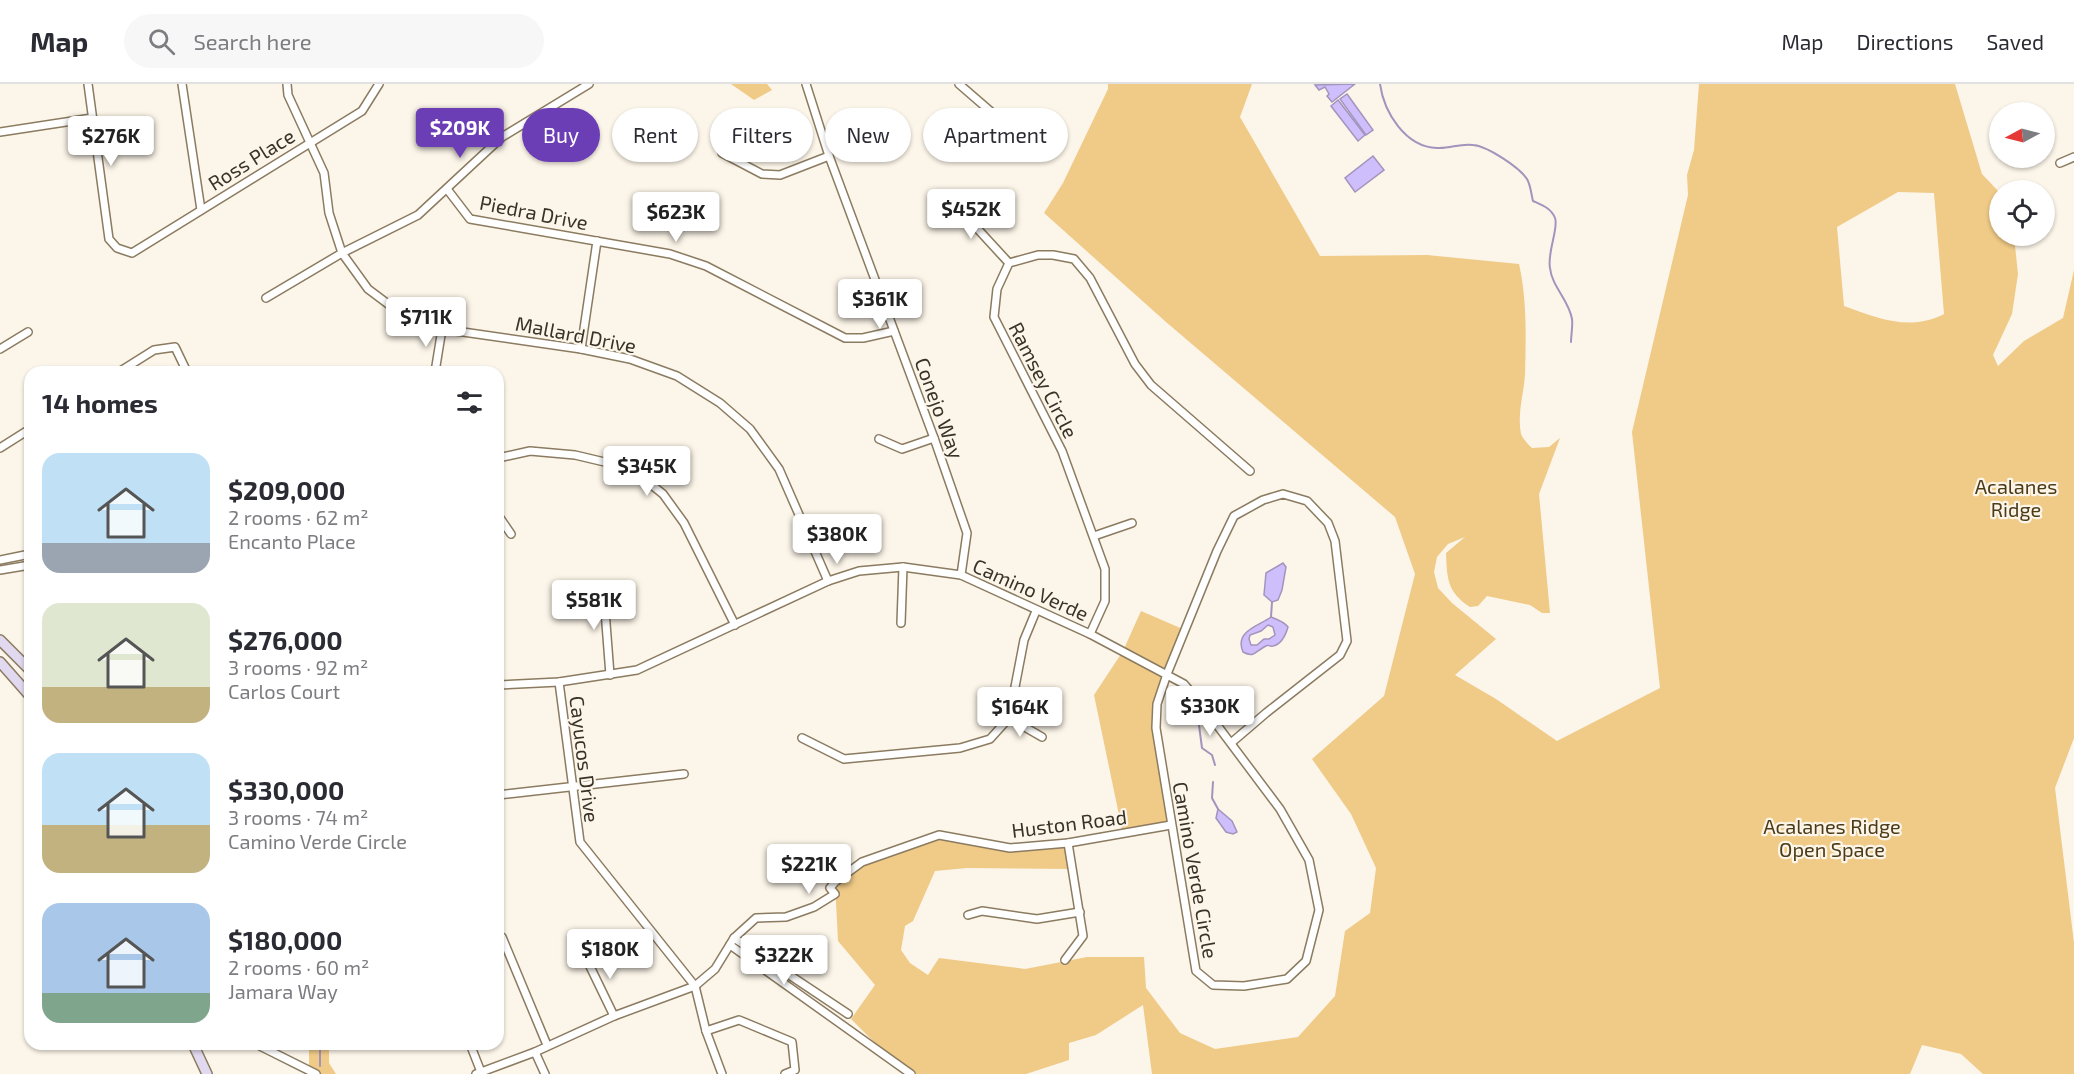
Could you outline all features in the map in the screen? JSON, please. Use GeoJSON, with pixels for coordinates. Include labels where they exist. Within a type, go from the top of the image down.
{"type":"FeatureCollection","features":[{"type":"Feature","properties":{"kind":"main road"},"geometry":{"type":"LineString","coordinates":[[1,641],[24,664]]}},
{"type":"Feature","properties":{"kind":"main road"},"geometry":{"type":"LineString","coordinates":[[0,662],[24,689]]}},
{"type":"Feature","properties":{"kind":"main road"},"geometry":{"type":"LineString","coordinates":[[196,1050],[207,1074]]}},
{"type":"Feature","properties":{"kind":"street"},"geometry":{"type":"LineString","coordinates":[[0,132],[92,118],[88,84]]}},
{"type":"Feature","properties":{"kind":"street"},"geometry":{"type":"LineString","coordinates":[[182,84],[201,210]]}},
{"type":"Feature","properties":{"kind":"street","name":"Mallard Drive"},"geometry":{"type":"LineString","coordinates":[[286,84],[288,95],[324,173],[328,213],[342,253],[369,289],[404,316],[442,329],[581,349],[630,359],[677,376],[720,403],[750,429],[779,469],[828,581]]}},
{"type":"Feature","properties":{"kind":"street","name":"Ross Place"},"geometry":{"type":"LineString","coordinates":[[92,118],[109,239],[117,248],[132,253],[362,111],[379,84]]}},
{"type":"Feature","properties":{"kind":"street"},"geometry":{"type":"LineString","coordinates":[[266,297],[342,253],[418,215],[502,137],[589,84]]}},
{"type":"Feature","properties":{"kind":"street","name":"Conejo Way"},"geometry":{"type":"LineString","coordinates":[[806,84],[825,143]]}},
{"type":"Feature","properties":{"kind":"street"},"geometry":{"type":"LineString","coordinates":[[959,84],[987,108]]}},
{"type":"Feature","properties":{"kind":"street"},"geometry":{"type":"LineString","coordinates":[[2061,163],[2074,157]]}},
{"type":"Feature","properties":{"kind":"street"},"geometry":{"type":"LineString","coordinates":[[739,162],[762,174],[780,175],[825,158]]}},
{"type":"Feature","properties":{"kind":"street","name":"Conejo Way"},"geometry":{"type":"LineString","coordinates":[[831,162],[967,533],[961,575]]}},
{"type":"Feature","properties":{"kind":"street","name":"Piedra Drive"},"geometry":{"type":"LineString","coordinates":[[447,189],[470,219],[670,254],[706,266],[845,338],[863,338],[894,331]]}},
{"type":"Feature","properties":{"kind":"street"},"geometry":{"type":"LineString","coordinates":[[951,200],[1010,263],[1038,255],[1074,259],[1090,278],[1136,364],[1151,385],[1250,471]]}},
{"type":"Feature","properties":{"kind":"street"},"geometry":{"type":"LineString","coordinates":[[581,349],[597,241]]}},
{"type":"Feature","properties":{"kind":"street","name":"Ramsey Circle"},"geometry":{"type":"LineString","coordinates":[[1010,263],[997,290],[994,317],[1062,451],[1095,536],[1105,569],[1105,601],[1090,634]]}},
{"type":"Feature","properties":{"kind":"street"},"geometry":{"type":"LineString","coordinates":[[436,366],[442,329]]}},
{"type":"Feature","properties":{"kind":"street"},"geometry":{"type":"LineString","coordinates":[[0,350],[28,333]]}},
{"type":"Feature","properties":{"kind":"street"},"geometry":{"type":"LineString","coordinates":[[129,366],[154,350],[175,347],[184,366]]}},
{"type":"Feature","properties":{"kind":"street"},"geometry":{"type":"LineString","coordinates":[[0,448],[24,433]]}},
{"type":"Feature","properties":{"kind":"street"},"geometry":{"type":"LineString","coordinates":[[879,439],[902,449],[934,438]]}},
{"type":"Feature","properties":{"kind":"street"},"geometry":{"type":"LineString","coordinates":[[504,457],[530,451],[575,455],[613,464],[643,478],[663,494],[684,522],[735,625]]}},
{"type":"Feature","properties":{"kind":"street"},"geometry":{"type":"LineString","coordinates":[[1167,674],[1216,551],[1234,516],[1263,500],[1283,494],[1307,501],[1328,523],[1335,541],[1347,641],[1340,655],[1231,743]]}},
{"type":"Feature","properties":{"kind":"street"},"geometry":{"type":"LineString","coordinates":[[1095,536],[1132,523]]}},
{"type":"Feature","properties":{"kind":"street"},"geometry":{"type":"LineString","coordinates":[[504,524],[511,534]]}},
{"type":"Feature","properties":{"kind":"street"},"geometry":{"type":"LineString","coordinates":[[0,560],[24,555]]}},
{"type":"Feature","properties":{"kind":"street"},"geometry":{"type":"LineString","coordinates":[[0,570],[24,566]]}},
{"type":"Feature","properties":{"kind":"street"},"geometry":{"type":"LineString","coordinates":[[901,622],[903,567]]}},
{"type":"Feature","properties":{"kind":"street","name":"Camino Verde"},"geometry":{"type":"LineString","coordinates":[[504,685],[559,682],[637,670],[828,581],[859,571],[903,567],[961,575],[1090,634],[1167,674]]}},
{"type":"Feature","properties":{"kind":"street"},"geometry":{"type":"LineString","coordinates":[[603,585],[610,675]]}},
{"type":"Feature","properties":{"kind":"street"},"geometry":{"type":"LineString","coordinates":[[802,738],[844,759],[960,748],[990,739],[1009,718],[1024,640],[1036,610]]}},
{"type":"Feature","properties":{"kind":"street","name":"Camino Verde Circle"},"geometry":{"type":"LineString","coordinates":[[1167,674],[1184,684],[1210,715],[1280,809],[1309,860],[1319,910],[1306,961],[1287,980],[1244,986],[1213,985],[1196,971],[1156,728],[1157,704],[1167,674]]}},
{"type":"Feature","properties":{"kind":"street","name":"Cayucos Drive"},"geometry":{"type":"LineString","coordinates":[[559,682],[580,842],[695,986]]}},
{"type":"Feature","properties":{"kind":"street"},"geometry":{"type":"LineString","coordinates":[[1009,718],[1042,737]]}},
{"type":"Feature","properties":{"kind":"street"},"geometry":{"type":"LineString","coordinates":[[504,794],[684,774]]}},
{"type":"Feature","properties":{"kind":"street","name":"Huston Road"},"geometry":{"type":"LineString","coordinates":[[478,1073],[535,1052],[614,1016],[695,986],[715,969],[732,941],[756,918],[786,917],[814,907],[835,894],[830,888],[835,882],[862,862],[939,835],[1010,848],[1068,843],[1171,825]]}},
{"type":"Feature","properties":{"kind":"street"},"geometry":{"type":"LineString","coordinates":[[1065,960],[1083,936],[1068,843]]}},
{"type":"Feature","properties":{"kind":"street"},"geometry":{"type":"LineString","coordinates":[[968,915],[982,911],[1037,919],[1080,912]]}},
{"type":"Feature","properties":{"kind":"street"},"geometry":{"type":"LineString","coordinates":[[732,941],[848,1014]]}},
{"type":"Feature","properties":{"kind":"street"},"geometry":{"type":"LineString","coordinates":[[732,941],[911,1074]]}},
{"type":"Feature","properties":{"kind":"street"},"geometry":{"type":"LineString","coordinates":[[504,942],[547,1045]]}},
{"type":"Feature","properties":{"kind":"street"},"geometry":{"type":"LineString","coordinates":[[584,954],[614,1016]]}},
{"type":"Feature","properties":{"kind":"street"},"geometry":{"type":"LineString","coordinates":[[695,986],[706,1031],[722,1074]]}},
{"type":"Feature","properties":{"kind":"street"},"geometry":{"type":"LineString","coordinates":[[706,1031],[739,1020],[792,1042],[795,1070],[785,1074]]}},
{"type":"Feature","properties":{"kind":"street"},"geometry":{"type":"LineString","coordinates":[[268,1050],[316,1074]]}},
{"type":"Feature","properties":{"kind":"street"},"geometry":{"type":"LineString","coordinates":[[472,1050],[478,1073]]}},
{"type":"Feature","properties":{"kind":"street"},"geometry":{"type":"LineString","coordinates":[[535,1052],[545,1074]]}},
{"type":"Feature","properties":{"kind":"green space"},"geometry":{"type":"Polygon","coordinates":[[[731,84],[767,84],[772,90],[754,100],[731,84]]]}},
{"type":"Feature","properties":{"kind":"green space","name":"Acalanes Ridge Open Space"},"geometry":{"type":"Polygon","coordinates":[[[1108,84],[1252,84],[1240,117],[1320,256],[1427,255],[1519,264],[1525,304],[1526,332],[1521,434],[1532,448],[1549,447],[1560,438],[1539,494],[1550,613],[1542,613],[1530,605],[1487,596],[1478,606],[1470,607],[1462,601],[1450,584],[1446,553],[1465,537],[1448,544],[1437,557],[1434,572],[1438,588],[1452,603],[1496,639],[1455,675],[1496,699],[1557,741],[1660,688],[1632,432],[1688,195],[1687,175],[1694,150],[1699,84],[1955,84],[1982,174],[1989,181],[1989,246],[2015,246],[2018,274],[2012,314],[1993,355],[1998,366],[2024,341],[2063,318],[2074,270],[2074,738],[2055,788],[2074,943],[2074,1074],[1983,1074],[1961,1054],[1922,1045],[1910,1074],[1152,1074],[1143,1005],[1096,1035],[1069,1043],[1069,1060],[1026,1074],[911,1074],[898,1066],[851,1019],[875,985],[838,941],[835,882],[862,862],[939,835],[1010,848],[1068,843],[1072,869],[967,868],[935,871],[913,921],[905,926],[901,950],[910,963],[928,975],[939,958],[1025,969],[1087,957],[1144,957],[1146,988],[1180,1033],[1215,1049],[1298,1037],[1335,996],[1345,931],[1370,913],[1376,868],[1351,814],[1312,759],[1384,696],[1415,574],[1395,517],[1166,322],[1044,213],[1063,183],[1108,89],[1108,84]],[[1898,192],[1837,227],[1844,306],[1881,319],[1906,323],[1931,319],[1944,314],[1934,193],[1898,192]]]}},
{"type":"Feature","properties":{"kind":"green space"},"geometry":{"type":"Polygon","coordinates":[[[1141,611],[1185,630],[1157,704],[1156,728],[1171,825],[1123,834],[1094,695],[1123,651],[1141,611]]]}},
{"type":"Feature","properties":{"kind":"green space"},"geometry":{"type":"Polygon","coordinates":[[[309,1050],[329,1050],[329,1063],[336,1074],[316,1074],[309,1071],[309,1050]]]}},
{"type":"Feature","properties":{"kind":"shaded area"},"geometry":{"type":"Polygon","coordinates":[[[1355,84],[1332,102],[1327,96],[1329,94],[1325,87],[1319,90],[1315,85],[1355,84]]]}},
{"type":"Feature","properties":{"kind":"shaded area"},"geometry":{"type":"Polygon","coordinates":[[[1347,94],[1373,130],[1366,135],[1340,99],[1347,94]]]}},
{"type":"Feature","properties":{"kind":"shaded area"},"geometry":{"type":"Polygon","coordinates":[[[1338,100],[1365,135],[1358,141],[1331,106],[1338,100]]]}},
{"type":"Feature","properties":{"kind":"shaded area"},"geometry":{"type":"Polygon","coordinates":[[[1373,156],[1384,170],[1355,192],[1345,178],[1373,156]]]}},
{"type":"Feature","properties":{"kind":"shaded area"},"geometry":{"type":"Polygon","coordinates":[[[1283,563],[1286,567],[1282,590],[1278,600],[1272,602],[1264,595],[1266,573],[1283,563]]]}},
{"type":"Feature","properties":{"kind":"shaded area"},"geometry":{"type":"Polygon","coordinates":[[[1271,617],[1288,627],[1279,643],[1267,645],[1254,654],[1243,652],[1241,645],[1245,634],[1271,617]],[[1268,625],[1261,631],[1250,635],[1251,645],[1257,645],[1264,639],[1275,635],[1273,627],[1268,625]]]}},
{"type":"Feature","properties":{"kind":"shaded area"},"geometry":{"type":"Polygon","coordinates":[[[1215,697],[1219,707],[1191,724],[1182,715],[1174,712],[1173,706],[1183,702],[1195,711],[1215,697]]]}},
{"type":"Feature","properties":{"kind":"shaded area"},"geometry":{"type":"Polygon","coordinates":[[[1218,809],[1232,821],[1237,832],[1233,834],[1226,832],[1216,818],[1218,809]]]}},
{"type":"Feature","properties":{"kind":"waterway"},"geometry":{"type":"LineString","coordinates":[[1380,84],[1391,116],[1406,135],[1415,142],[1437,148],[1479,146],[1502,158],[1527,179],[1533,201],[1549,209],[1555,218],[1550,268],[1551,275],[1570,312],[1571,342]]}},
{"type":"Feature","properties":{"kind":"waterway"},"geometry":{"type":"LineString","coordinates":[[1271,617],[1272,602]]}},
{"type":"Feature","properties":{"kind":"waterway"},"geometry":{"type":"LineString","coordinates":[[1195,720],[1199,725],[1202,748],[1212,755],[1215,765]]}},
{"type":"Feature","properties":{"kind":"waterway"},"geometry":{"type":"LineString","coordinates":[[1213,782],[1212,798],[1218,809]]}},
{"type":"Feature","properties":{"kind":"waterway"},"geometry":{"type":"LineString","coordinates":[[320,1050],[320,1066]]}},
{"type":"Feature","properties":{"kind":"park label","name":"Acalanes Ridge"},"geometry":{"type":"Point","coordinates":[2016,498]}}]}
